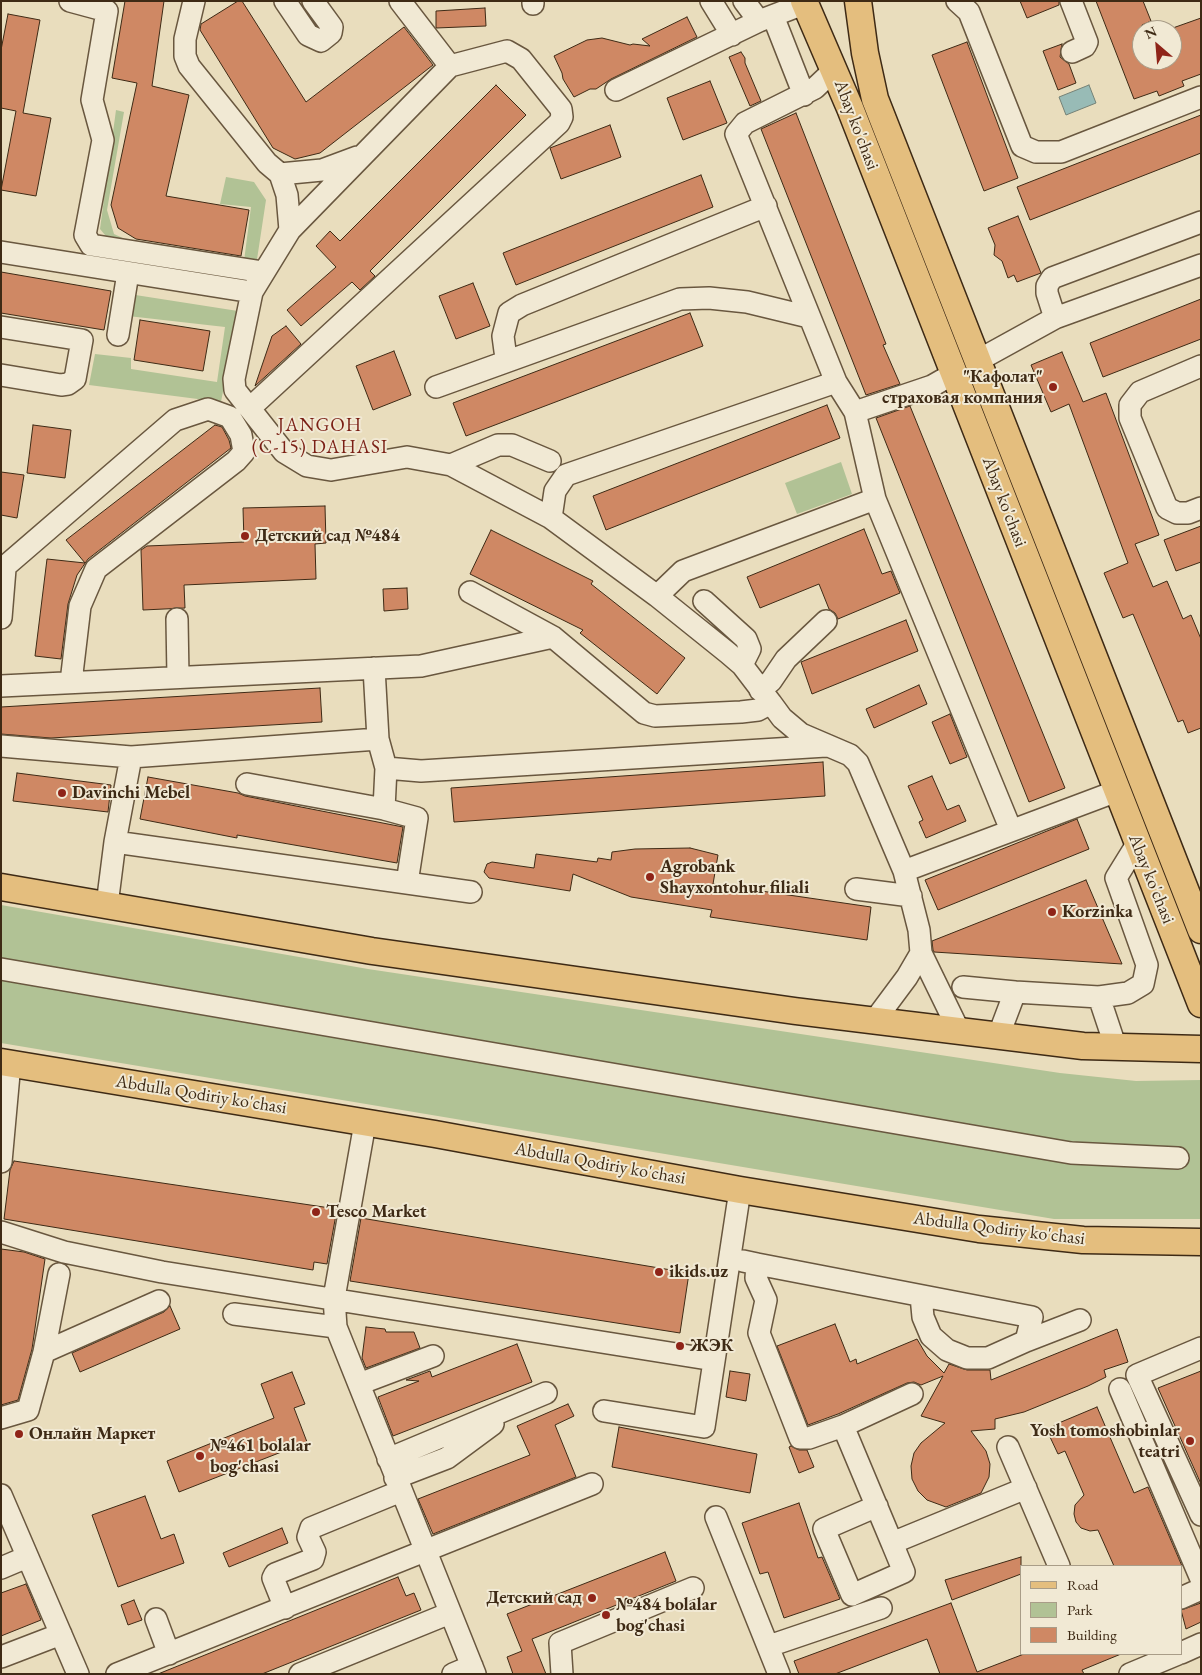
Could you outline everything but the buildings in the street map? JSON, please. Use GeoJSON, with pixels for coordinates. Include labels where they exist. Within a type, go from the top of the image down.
{"type":"FeatureCollection","features":[{"type":"Feature","properties":{"kind":"main road","name":"Abay ko'chasi"},"geometry":{"type":"LineString","coordinates":[[858,1],[865,53],[875,100],[1201,930]]}},
{"type":"Feature","properties":{"kind":"main road","name":"Abay ko'chasi"},"geometry":{"type":"LineString","coordinates":[[805,2],[834,70],[1201,1004]]}},
{"type":"Feature","properties":{"kind":"main road"},"geometry":{"type":"LineString","coordinates":[[953,374],[977,361]]}},
{"type":"Feature","properties":{"kind":"main road"},"geometry":{"type":"LineString","coordinates":[[1,887],[372,951],[998,1037],[1116,1048],[1201,1050]]}},
{"type":"Feature","properties":{"kind":"main road","name":"Abdulla Qodiriy ko'chasi"},"geometry":{"type":"LineString","coordinates":[[6,1062],[365,1122],[740,1190],[979,1229],[1116,1242],[1201,1242]]}},
{"type":"Feature","properties":{"kind":"street"},"geometry":{"type":"LineString","coordinates":[[70,1],[109,6],[92,100],[103,140],[85,235],[91,245],[263,272]]}},
{"type":"Feature","properties":{"kind":"street"},"geometry":{"type":"LineString","coordinates":[[194,1],[185,39],[186,56],[189,66],[267,163],[280,174],[287,195],[290,230]]}},
{"type":"Feature","properties":{"kind":"street"},"geometry":{"type":"LineString","coordinates":[[285,1],[308,35],[321,41],[331,33],[332,27],[313,1]]}},
{"type":"Feature","properties":{"kind":"street"},"geometry":{"type":"LineString","coordinates":[[400,1],[450,66]]}},
{"type":"Feature","properties":{"kind":"street"},"geometry":{"type":"LineString","coordinates":[[711,1],[732,36]]}},
{"type":"Feature","properties":{"kind":"street"},"geometry":{"type":"LineString","coordinates":[[744,1],[766,18],[804,95]]}},
{"type":"Feature","properties":{"kind":"street"},"geometry":{"type":"LineString","coordinates":[[957,1],[970,12],[1022,146],[1036,152],[1061,152],[1201,96]]}},
{"type":"Feature","properties":{"kind":"street"},"geometry":{"type":"LineString","coordinates":[[1071,1],[1087,42],[1086,46],[1072,52]]}},
{"type":"Feature","properties":{"kind":"street"},"geometry":{"type":"LineString","coordinates":[[616,90],[732,36],[766,18],[805,2]]}},
{"type":"Feature","properties":{"kind":"street"},"geometry":{"type":"LineString","coordinates":[[250,408],[559,124],[562,117],[561,109],[521,59],[506,51],[450,66],[290,230],[252,292],[234,379],[235,390],[284,452],[307,466],[331,470],[407,457],[451,465],[551,518],[656,596],[742,665],[782,718],[801,734],[850,755],[858,763],[904,870],[911,896],[921,952],[959,1031]]}},
{"type":"Feature","properties":{"kind":"street"},"geometry":{"type":"LineString","coordinates":[[834,70],[804,95],[745,123],[736,134],[836,382],[855,412],[875,499],[1011,830]]}},
{"type":"Feature","properties":{"kind":"street"},"geometry":{"type":"LineString","coordinates":[[280,174],[322,170],[344,163],[364,153]]}},
{"type":"Feature","properties":{"kind":"street"},"geometry":{"type":"LineString","coordinates":[[508,359],[505,351],[504,336],[509,314],[522,305],[766,206]]}},
{"type":"Feature","properties":{"kind":"street"},"geometry":{"type":"LineString","coordinates":[[1055,318],[1047,293],[1047,286],[1052,278],[1201,222]]}},
{"type":"Feature","properties":{"kind":"street"},"geometry":{"type":"LineString","coordinates":[[1,252],[252,292]]}},
{"type":"Feature","properties":{"kind":"street"},"geometry":{"type":"LineString","coordinates":[[977,361],[1055,318],[1201,265]]}},
{"type":"Feature","properties":{"kind":"street"},"geometry":{"type":"LineString","coordinates":[[118,335],[128,273]]}},
{"type":"Feature","properties":{"kind":"street"},"geometry":{"type":"LineString","coordinates":[[436,387],[508,359],[680,299],[709,298],[747,302],[809,317]]}},
{"type":"Feature","properties":{"kind":"street"},"geometry":{"type":"LineString","coordinates":[[1,327],[82,340],[75,379],[68,384],[61,385],[1,375]]}},
{"type":"Feature","properties":{"kind":"street"},"geometry":{"type":"LineString","coordinates":[[1201,366],[1140,392],[1130,405],[1130,418],[1167,508],[1177,512],[1188,513],[1201,508]]}},
{"type":"Feature","properties":{"kind":"street"},"geometry":{"type":"LineString","coordinates":[[855,412],[932,386],[953,374]]}},
{"type":"Feature","properties":{"kind":"street"},"geometry":{"type":"LineString","coordinates":[[551,518],[555,491],[566,475],[836,382]]}},
{"type":"Feature","properties":{"kind":"street"},"geometry":{"type":"LineString","coordinates":[[1,618],[3,570],[175,420],[208,409],[230,417],[241,436],[244,452],[236,461],[96,569],[80,606],[71,682]]}},
{"type":"Feature","properties":{"kind":"street"},"geometry":{"type":"LineString","coordinates":[[451,465],[498,445],[512,445],[550,461]]}},
{"type":"Feature","properties":{"kind":"street"},"geometry":{"type":"LineString","coordinates":[[656,596],[683,571],[875,499]]}},
{"type":"Feature","properties":{"kind":"street"},"geometry":{"type":"LineString","coordinates":[[470,592],[554,637],[644,713],[655,716],[758,710],[766,697],[771,681],[786,659],[826,621]]}},
{"type":"Feature","properties":{"kind":"street"},"geometry":{"type":"LineString","coordinates":[[704,601],[746,639],[750,649],[742,665]]}},
{"type":"Feature","properties":{"kind":"street"},"geometry":{"type":"LineString","coordinates":[[177,618],[178,677]]}},
{"type":"Feature","properties":{"kind":"street"},"geometry":{"type":"LineString","coordinates":[[1,686],[421,666],[554,637]]}},
{"type":"Feature","properties":{"kind":"street"},"geometry":{"type":"LineString","coordinates":[[374,668],[378,739],[386,768],[384,809]]}},
{"type":"Feature","properties":{"kind":"street"},"geometry":{"type":"LineString","coordinates":[[1,746],[131,757],[378,739]]}},
{"type":"Feature","properties":{"kind":"street"},"geometry":{"type":"LineString","coordinates":[[386,768],[421,771],[826,746]]}},
{"type":"Feature","properties":{"kind":"street"},"geometry":{"type":"LineString","coordinates":[[107,905],[115,842],[131,757]]}},
{"type":"Feature","properties":{"kind":"street"},"geometry":{"type":"LineString","coordinates":[[247,784],[384,809],[417,818],[407,883]]}},
{"type":"Feature","properties":{"kind":"street"},"geometry":{"type":"LineString","coordinates":[[904,870],[1117,791]]}},
{"type":"Feature","properties":{"kind":"street"},"geometry":{"type":"LineString","coordinates":[[115,842],[471,892]]}},
{"type":"Feature","properties":{"kind":"street"},"geometry":{"type":"LineString","coordinates":[[963,987],[1099,997],[1128,993],[1143,984],[1147,965],[1116,878],[1137,844]]}},
{"type":"Feature","properties":{"kind":"street"},"geometry":{"type":"LineString","coordinates":[[856,889],[911,896]]}},
{"type":"Feature","properties":{"kind":"street"},"geometry":{"type":"LineString","coordinates":[[875,1020],[907,978],[921,952]]}},
{"type":"Feature","properties":{"kind":"street"},"geometry":{"type":"LineString","coordinates":[[1,969],[1071,1153],[1178,1158]]}},
{"type":"Feature","properties":{"kind":"street"},"geometry":{"type":"LineString","coordinates":[[998,1037],[1015,992]]}},
{"type":"Feature","properties":{"kind":"street"},"geometry":{"type":"LineString","coordinates":[[1099,997],[1116,1048]]}},
{"type":"Feature","properties":{"kind":"street"},"geometry":{"type":"LineString","coordinates":[[1,1162],[6,1062]]}},
{"type":"Feature","properties":{"kind":"street"},"geometry":{"type":"LineString","coordinates":[[365,1122],[334,1298],[336,1327],[450,1613],[467,1671]]}},
{"type":"Feature","properties":{"kind":"street"},"geometry":{"type":"LineString","coordinates":[[604,1411],[704,1427],[740,1190]]}},
{"type":"Feature","properties":{"kind":"street"},"geometry":{"type":"LineString","coordinates":[[1,1232],[64,1252],[162,1272],[714,1360]]}},
{"type":"Feature","properties":{"kind":"street"},"geometry":{"type":"LineString","coordinates":[[730,1259],[1032,1317],[1026,1341]]}},
{"type":"Feature","properties":{"kind":"street"},"geometry":{"type":"LineString","coordinates":[[757,1264],[756,1278],[766,1300],[759,1333],[800,1438],[809,1438],[843,1426],[912,1394]]}},
{"type":"Feature","properties":{"kind":"street"},"geometry":{"type":"LineString","coordinates":[[1,1418],[28,1410],[44,1352],[59,1274]]}},
{"type":"Feature","properties":{"kind":"street"},"geometry":{"type":"LineString","coordinates":[[921,1296],[922,1317],[932,1336],[947,1350],[967,1358],[988,1358],[1080,1320]]}},
{"type":"Feature","properties":{"kind":"street"},"geometry":{"type":"LineString","coordinates":[[44,1352],[159,1301]]}},
{"type":"Feature","properties":{"kind":"street"},"geometry":{"type":"LineString","coordinates":[[234,1314],[336,1327]]}},
{"type":"Feature","properties":{"kind":"street"},"geometry":{"type":"LineString","coordinates":[[1201,1348],[1137,1375],[1201,1515]]}},
{"type":"Feature","properties":{"kind":"street"},"geometry":{"type":"LineString","coordinates":[[359,1384],[434,1356]]}},
{"type":"Feature","properties":{"kind":"street"},"geometry":{"type":"LineString","coordinates":[[1120,1389],[1201,1579]]}},
{"type":"Feature","properties":{"kind":"street"},"geometry":{"type":"LineString","coordinates":[[284,1608],[273,1578],[275,1574],[313,1559],[315,1552],[308,1537],[311,1528],[395,1476],[447,1458],[519,1404],[546,1393]]}},
{"type":"Feature","properties":{"kind":"street"},"geometry":{"type":"LineString","coordinates":[[843,1426],[877,1506],[904,1572],[852,1595],[824,1529],[877,1506]]}},
{"type":"Feature","properties":{"kind":"street"},"geometry":{"type":"LineString","coordinates":[[1008,1447],[1059,1565]]}},
{"type":"Feature","properties":{"kind":"street"},"geometry":{"type":"LineString","coordinates":[[118,1674],[592,1484]]}},
{"type":"Feature","properties":{"kind":"street"},"geometry":{"type":"LineString","coordinates":[[892,1543],[1026,1488]]}},
{"type":"Feature","properties":{"kind":"street"},"geometry":{"type":"LineString","coordinates":[[1,1495],[6,1519],[27,1557],[78,1674]]}},
{"type":"Feature","properties":{"kind":"street"},"geometry":{"type":"LineString","coordinates":[[716,1517],[770,1646],[779,1674]]}},
{"type":"Feature","properties":{"kind":"street"},"geometry":{"type":"LineString","coordinates":[[1,1568],[27,1557]]}},
{"type":"Feature","properties":{"kind":"street"},"geometry":{"type":"LineString","coordinates":[[562,1674],[560,1643],[694,1588]]}},
{"type":"Feature","properties":{"kind":"street"},"geometry":{"type":"LineString","coordinates":[[1182,1598],[1201,1589]]}},
{"type":"Feature","properties":{"kind":"street"},"geometry":{"type":"LineString","coordinates":[[770,1646],[881,1608]]}},
{"type":"Feature","properties":{"kind":"street"},"geometry":{"type":"LineString","coordinates":[[300,1674],[450,1613]]}},
{"type":"Feature","properties":{"kind":"street"},"geometry":{"type":"LineString","coordinates":[[156,1619],[169,1654]]}},
{"type":"Feature","properties":{"kind":"street"},"geometry":{"type":"LineString","coordinates":[[1,1657],[61,1634]]}},
{"type":"Feature","properties":{"kind":"street"},"geometry":{"type":"LineString","coordinates":[[1182,1652],[1201,1644]]}},
{"type":"Feature","properties":{"kind":"street"},"geometry":{"type":"LineString","coordinates":[[1130,1674],[1175,1655]]}},
{"type":"Feature","properties":{"kind":"green space"},"geometry":{"type":"Polygon","coordinates":[[[116,110],[124,112],[107,210],[114,234],[140,246],[244,261],[251,207],[220,204],[226,177],[254,182],[266,200],[256,266],[110,241],[100,229],[116,110]]]}},
{"type":"Feature","properties":{"kind":"green space"},"geometry":{"type":"Polygon","coordinates":[[[129,294],[238,311],[221,402],[89,385],[95,354],[131,358],[131,369],[217,382],[225,327],[128,316],[129,294]]]}},
{"type":"Feature","properties":{"kind":"green space"},"geometry":{"type":"Polygon","coordinates":[[[841,462],[852,494],[797,514],[785,483],[841,462]]]}},
{"type":"Feature","properties":{"kind":"green space"},"geometry":{"type":"Polygon","coordinates":[[[1,905],[368,969],[1060,1073],[1136,1081],[1201,1080],[1201,1219],[1054,1219],[1,1043],[1,905]]]}},
{"type":"Feature","properties":{"kind":"water"},"geometry":{"type":"Polygon","coordinates":[[[1089,85],[1096,103],[1066,115],[1059,97],[1089,85]]]}},
{"type":"Feature","properties":{"kind":"place","name":"\"Кафолат\" страховая компания"},"geometry":{"type":"Point","coordinates":[1053,387]}},
{"type":"Feature","properties":{"kind":"place","name":"Детский сад №484"},"geometry":{"type":"Point","coordinates":[245,536]}},
{"type":"Feature","properties":{"kind":"place","name":"Davinchi Mebel"},"geometry":{"type":"Point","coordinates":[62,793]}},
{"type":"Feature","properties":{"kind":"place","name":"Agrobank Shayxontohur filiali"},"geometry":{"type":"Point","coordinates":[650,877]}},
{"type":"Feature","properties":{"kind":"place","name":"Korzinka"},"geometry":{"type":"Point","coordinates":[1052,912]}},
{"type":"Feature","properties":{"kind":"place","name":"Tesco Market"},"geometry":{"type":"Point","coordinates":[316,1212]}},
{"type":"Feature","properties":{"kind":"place","name":"ikids.uz"},"geometry":{"type":"Point","coordinates":[659,1272]}},
{"type":"Feature","properties":{"kind":"place","name":"ЖЭК"},"geometry":{"type":"Point","coordinates":[680,1346]}},
{"type":"Feature","properties":{"kind":"place","name":"Онлайн Маркет"},"geometry":{"type":"Point","coordinates":[19,1434]}},
{"type":"Feature","properties":{"kind":"place","name":"Yosh tomoshobinlar teatri"},"geometry":{"type":"Point","coordinates":[1190,1441]}},
{"type":"Feature","properties":{"kind":"place","name":"№461 bolalar bog'chasi"},"geometry":{"type":"Point","coordinates":[200,1456]}},
{"type":"Feature","properties":{"kind":"place","name":"Детский сад"},"geometry":{"type":"Point","coordinates":[592,1598]}},
{"type":"Feature","properties":{"kind":"place","name":"№484 bolalar bog'chasi"},"geometry":{"type":"Point","coordinates":[606,1615]}},
{"type":"Feature","properties":{"kind":"district","name":"JANGOH (C-15) DAHASI"},"geometry":{"type":"Point","coordinates":[320,437]}}]}
